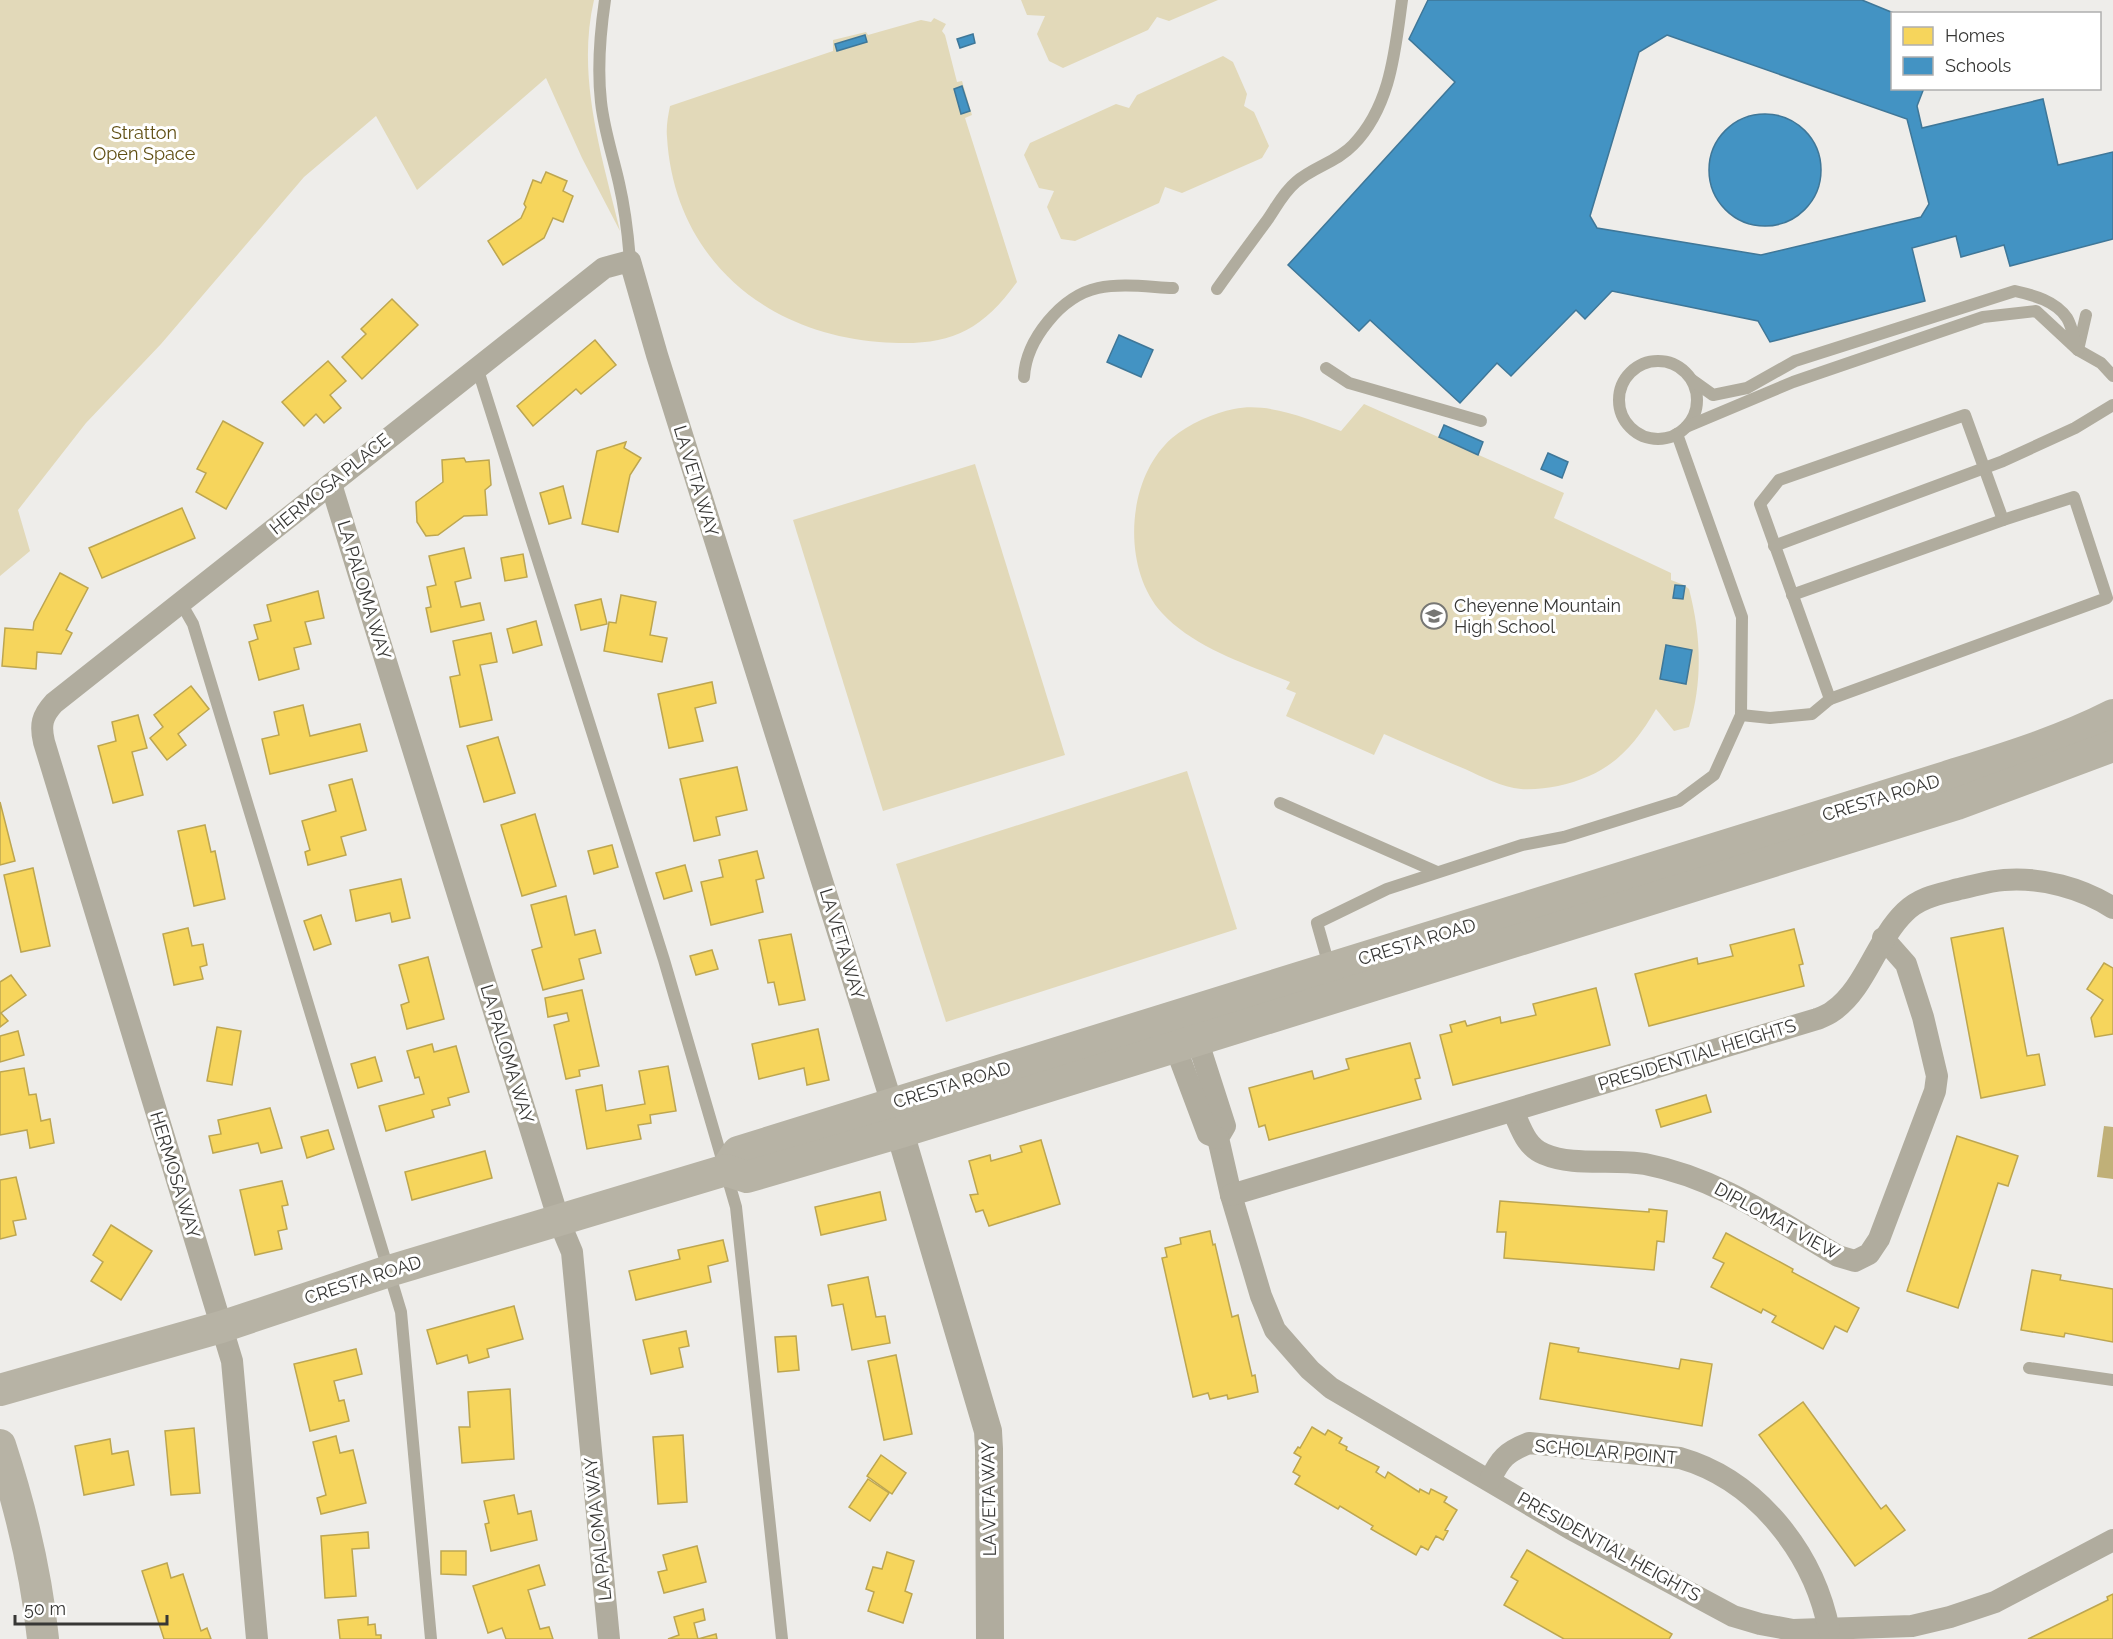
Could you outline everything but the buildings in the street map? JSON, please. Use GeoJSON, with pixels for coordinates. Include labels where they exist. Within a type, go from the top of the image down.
{"type":"FeatureCollection","features":[{"type":"Feature","properties":{"kind":"main road","name":"CRESTA ROAD"},"geometry":{"type":"LineString","coordinates":[[0,1390],[221,1327],[389,1271],[726,1170],[747,1177],[825,1139],[1334,982],[2036,748],[2090,727],[2113,715]]}},
{"type":"Feature","properties":{"kind":"main road","name":"CRESTA ROAD"},"geometry":{"type":"LineString","coordinates":[[896,1118],[1186,1042],[1334,982],[1957,804],[2113,746]]}},
{"type":"Feature","properties":{"kind":"main road"},"geometry":{"type":"LineString","coordinates":[[0,1445],[19,1503],[28,1542],[43,1639]]}},
{"type":"Feature","properties":{"kind":"street","name":"HERMOSA PLACE"},"geometry":{"type":"LineString","coordinates":[[41,722],[54,703],[477,367],[604,268],[630,261]]}},
{"type":"Feature","properties":{"kind":"street","name":"LA VETA WAY"},"geometry":{"type":"LineString","coordinates":[[630,261],[657,355],[896,1118],[987,1431],[990,1639]]}},
{"type":"Feature","properties":{"kind":"street","name":"LA PALOMA WAY"},"geometry":{"type":"LineString","coordinates":[[331,484],[559,1221],[572,1252],[609,1639]]}},
{"type":"Feature","properties":{"kind":"street","name":"HERMOSA WAY"},"geometry":{"type":"LineString","coordinates":[[41,722],[44,742],[232,1361],[258,1639]]}},
{"type":"Feature","properties":{"kind":"street","name":"PRESIDENTIAL HEIGHTS"},"geometry":{"type":"LineString","coordinates":[[1231,1195],[1817,1019],[1833,1011],[1846,1000],[1883,938],[1905,912],[1919,901],[1936,895],[2001,880],[2029,879],[2079,891],[2113,908]]}},
{"type":"Feature","properties":{"kind":"street","name":"DIPLOMAT VIEW"},"geometry":{"type":"LineString","coordinates":[[1513,1111],[1527,1142],[1543,1154],[1562,1159],[1643,1164],[1678,1172],[1715,1185],[1838,1256],[1855,1261],[1869,1254],[1879,1239],[1935,1091],[1937,1077],[1923,1017],[1906,964],[1883,938]]}},
{"type":"Feature","properties":{"kind":"street","name":"PRESIDENTIAL HEIGHTS"},"geometry":{"type":"LineString","coordinates":[[1186,1042],[1208,1134],[1218,1138],[1231,1195],[1261,1296],[1275,1330],[1310,1370],[1340,1394],[1571,1529],[1733,1616],[1793,1630],[1912,1626],[1950,1617],[1995,1602],[2113,1540]]}},
{"type":"Feature","properties":{"kind":"street","name":"SCHOLAR POINT"},"geometry":{"type":"LineString","coordinates":[[1490,1480],[1499,1461],[1511,1449],[1528,1443],[1680,1458],[1699,1463],[1720,1473],[1747,1492],[1782,1528],[1815,1582],[1824,1604],[1829,1630]]}},
{"type":"Feature","properties":{"kind":"lane"},"geometry":{"type":"LineString","coordinates":[[605,0],[598,58],[601,102],[608,145],[619,182],[628,230],[630,261]]}},
{"type":"Feature","properties":{"kind":"lane"},"geometry":{"type":"LineString","coordinates":[[1217,289],[1281,198],[1309,172],[1345,151],[1366,129],[1391,73],[1402,0]]}},
{"type":"Feature","properties":{"kind":"lane"},"geometry":{"type":"LineString","coordinates":[[1024,376],[1025,364],[1041,330],[1078,295],[1097,288],[1114,286],[1173,288]]}},
{"type":"Feature","properties":{"kind":"lane"},"geometry":{"type":"LineString","coordinates":[[2078,350],[2067,318],[2053,306],[2035,296],[2015,291],[1795,361],[1747,388],[1713,395],[1674,364],[1662,360],[1649,361],[1638,366],[1628,375],[1621,386],[1618,400],[1621,413],[1628,425],[1638,434],[1650,438],[1664,438],[1792,382],[1983,317],[2036,311],[2078,350],[2101,363],[2113,376]]}},
{"type":"Feature","properties":{"kind":"lane"},"geometry":{"type":"LineString","coordinates":[[2078,350],[2086,315]]}},
{"type":"Feature","properties":{"kind":"lane"},"geometry":{"type":"LineString","coordinates":[[477,367],[661,948],[736,1207],[782,1639]]}},
{"type":"Feature","properties":{"kind":"lane"},"geometry":{"type":"LineString","coordinates":[[1326,368],[1349,383],[1482,421]]}},
{"type":"Feature","properties":{"kind":"lane"},"geometry":{"type":"LineString","coordinates":[[1681,430],[1693,416],[1696,404],[1696,392],[1692,380]]}},
{"type":"Feature","properties":{"kind":"lane"},"geometry":{"type":"LineString","coordinates":[[1774,546],[2003,462],[2075,428],[2113,405]]}},
{"type":"Feature","properties":{"kind":"lane"},"geometry":{"type":"LineString","coordinates":[[1830,699],[1760,504],[1779,480],[1965,415],[2003,520]]}},
{"type":"Feature","properties":{"kind":"lane"},"geometry":{"type":"LineString","coordinates":[[1334,982],[1317,923],[1387,889],[1437,872],[1522,845],[1564,837],[1679,801],[1714,775],[1741,715],[1742,617],[1681,430]]}},
{"type":"Feature","properties":{"kind":"lane"},"geometry":{"type":"LineString","coordinates":[[1741,715],[1770,718],[1812,714],[1830,699],[2107,598],[2074,497],[1792,595]]}},
{"type":"Feature","properties":{"kind":"lane"},"geometry":{"type":"LineString","coordinates":[[181,603],[193,624],[401,1312],[431,1639]]}},
{"type":"Feature","properties":{"kind":"lane"},"geometry":{"type":"LineString","coordinates":[[1280,803],[1437,872]]}},
{"type":"Feature","properties":{"kind":"lane"},"geometry":{"type":"LineString","coordinates":[[2029,1368],[2113,1380]]}},
{"type":"Feature","properties":{"kind":"green space","name":"Stratton Open Space"},"geometry":{"type":"Polygon","coordinates":[[[0,0],[594,0],[589,29],[590,87],[599,145],[620,231],[582,158],[546,78],[417,190],[376,116],[304,177],[161,344],[86,423],[18,510],[30,551],[0,576],[0,0]]]}},
{"type":"Feature","properties":{"kind":"green space"},"geometry":{"type":"Polygon","coordinates":[[[1021,0],[1218,0],[1169,21],[1157,17],[1148,30],[1063,68],[1049,61],[1037,34],[1045,16],[1027,15],[1021,0]]]}},
{"type":"Feature","properties":{"kind":"green space"},"geometry":{"type":"Polygon","coordinates":[[[934,18],[946,24],[942,31],[957,82],[962,81],[972,115],[965,118],[1017,282],[988,315],[973,326],[958,334],[922,342],[879,342],[837,335],[798,323],[763,305],[732,281],[707,252],[687,218],[673,180],[667,133],[670,106],[833,51],[833,40],[866,32],[868,35],[921,20],[931,22],[934,18]]]}},
{"type":"Feature","properties":{"kind":"green space"},"geometry":{"type":"Polygon","coordinates":[[[1223,56],[1233,62],[1247,94],[1244,106],[1254,112],[1269,146],[1262,158],[1182,193],[1165,187],[1159,203],[1075,241],[1061,239],[1047,207],[1054,191],[1039,188],[1024,155],[1030,143],[1116,104],[1129,108],[1137,95],[1223,56]]]}},
{"type":"Feature","properties":{"kind":"green space"},"geometry":{"type":"Polygon","coordinates":[[[1364,404],[1564,493],[1554,518],[1671,573],[1671,580],[1689,589],[1696,624],[1699,658],[1697,692],[1689,727],[1674,731],[1656,709],[1637,738],[1616,760],[1604,768],[1558,786],[1514,788],[1499,784],[1384,734],[1374,755],[1286,716],[1296,693],[1286,689],[1290,682],[1205,645],[1189,636],[1162,613],[1149,594],[1140,572],[1135,548],[1134,524],[1145,476],[1157,455],[1172,438],[1210,416],[1247,407],[1288,413],[1341,431],[1364,404]]]}},
{"type":"Feature","properties":{"kind":"green space"},"geometry":{"type":"Polygon","coordinates":[[[975,464],[1065,755],[883,811],[793,520],[975,464]]]}},
{"type":"Feature","properties":{"kind":"green space"},"geometry":{"type":"Polygon","coordinates":[[[1187,771],[1237,929],[946,1022],[896,864],[1187,771]]]}},
{"type":"Feature","properties":{"kind":"shaded area"},"geometry":{"type":"Polygon","coordinates":[[[2104,1126],[2113,1127],[2113,1179],[2097,1177],[2104,1126]]]}},
{"type":"Feature","properties":{"kind":"place","name":"Cheyenne Mountain High School"},"geometry":{"type":"Point","coordinates":[1434,616]}}]}
